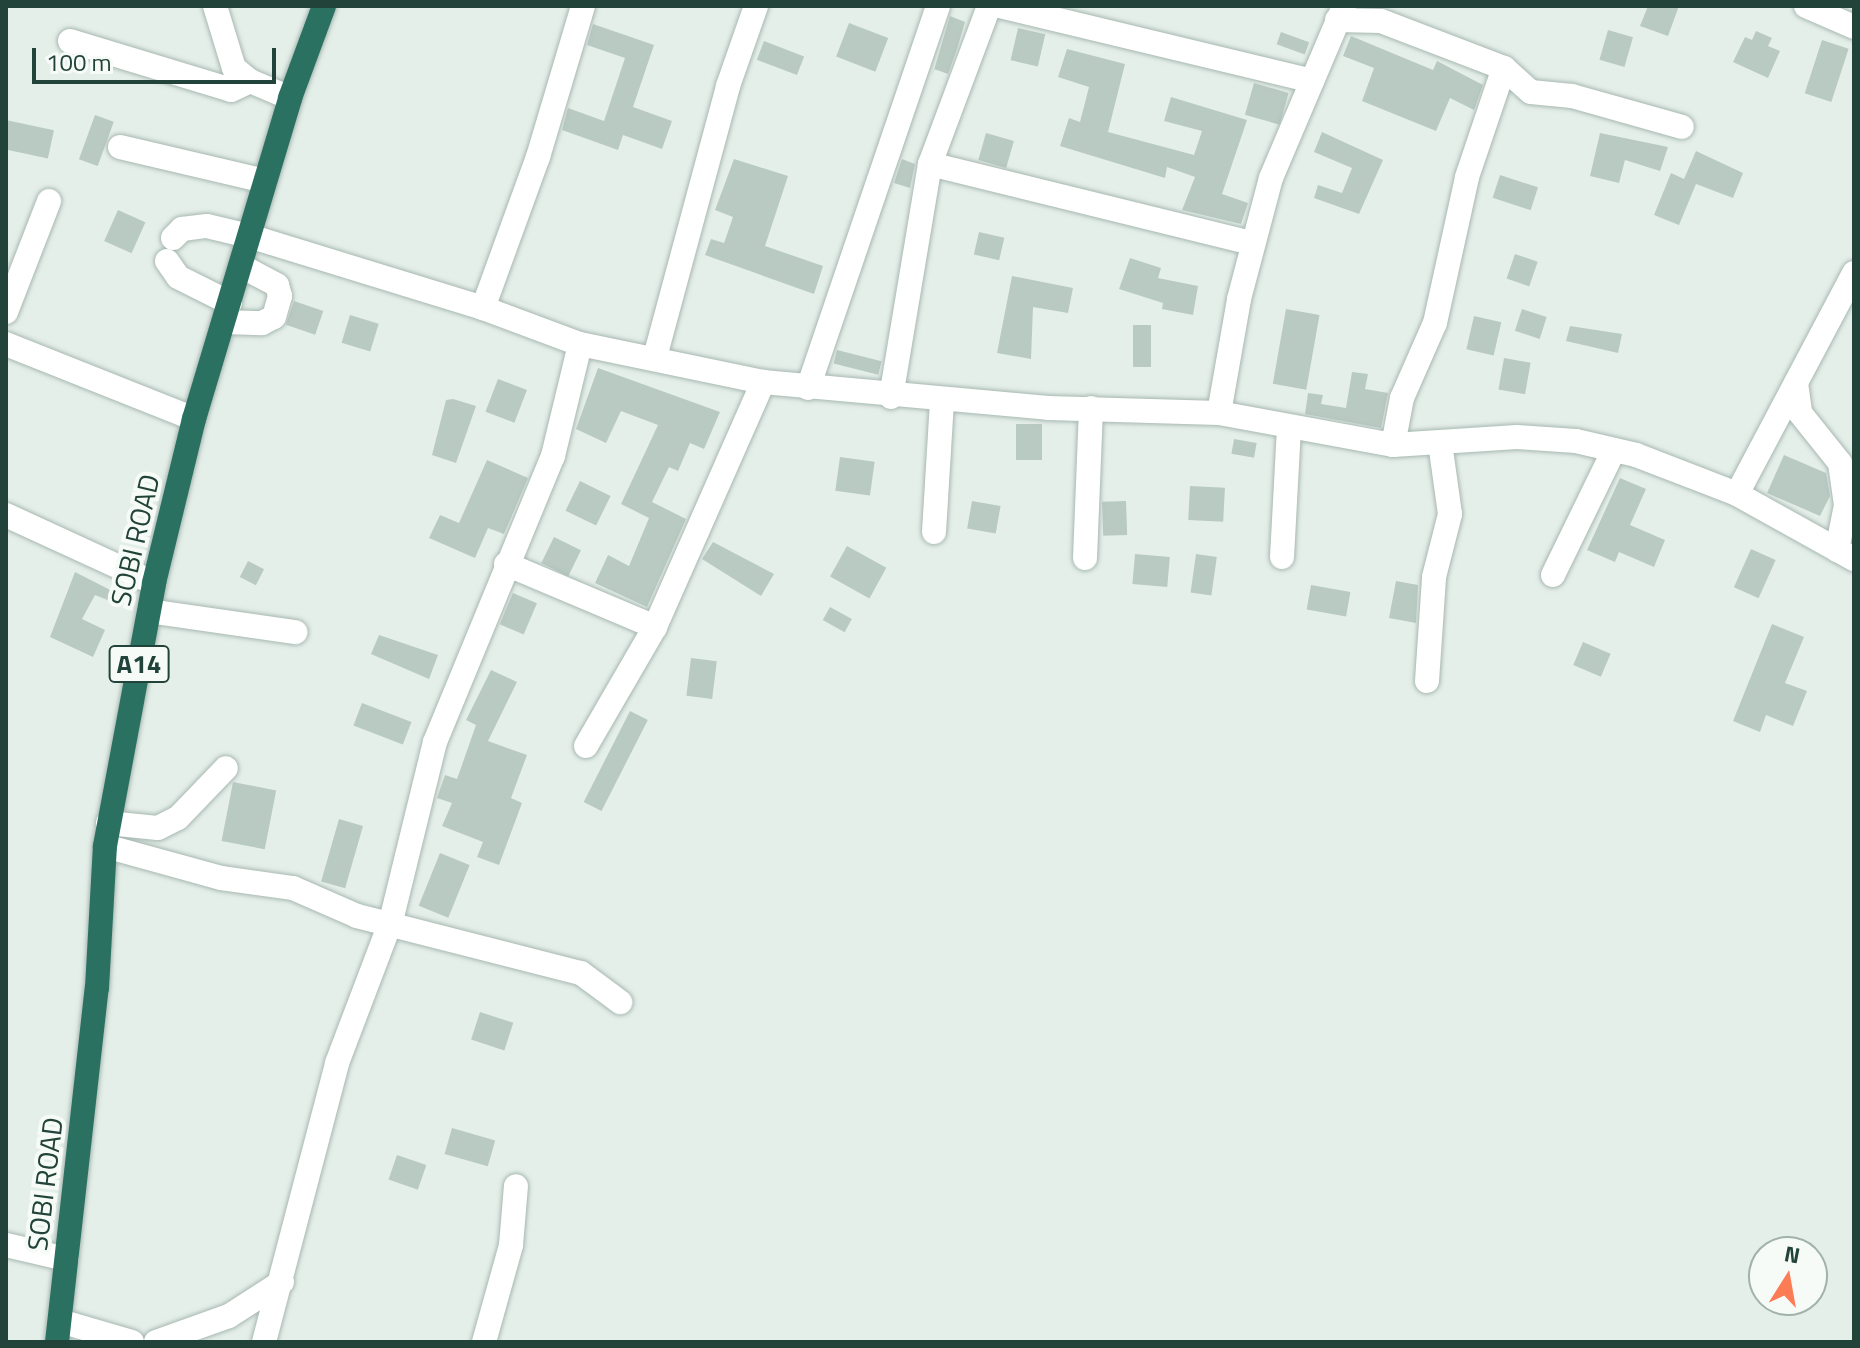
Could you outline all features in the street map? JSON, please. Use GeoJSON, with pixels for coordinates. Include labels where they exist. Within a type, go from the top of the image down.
{"type":"FeatureCollection","features":[{"type":"Feature","properties":{"kind":"highway","name":"SOBI ROAD"},"geometry":{"type":"LineString","coordinates":[[58,1332],[97,988],[106,835],[154,583],[194,419],[290,98],[324,6]]}},
{"type":"Feature","properties":{"kind":"street"},"geometry":{"type":"LineString","coordinates":[[215,6],[234,68],[250,81],[290,98]]}},
{"type":"Feature","properties":{"kind":"street"},"geometry":{"type":"LineString","coordinates":[[483,308],[538,157],[583,6]]}},
{"type":"Feature","properties":{"kind":"street"},"geometry":{"type":"LineString","coordinates":[[655,357],[728,86],[756,6]]}},
{"type":"Feature","properties":{"kind":"street"},"geometry":{"type":"LineString","coordinates":[[808,388],[938,6]]}},
{"type":"Feature","properties":{"kind":"street"},"geometry":{"type":"LineString","coordinates":[[891,397],[930,164],[989,6]]}},
{"type":"Feature","properties":{"kind":"street"},"geometry":{"type":"LineString","coordinates":[[1000,6],[1312,81]]}},
{"type":"Feature","properties":{"kind":"street"},"geometry":{"type":"LineString","coordinates":[[1806,6],[1854,27]]}},
{"type":"Feature","properties":{"kind":"street"},"geometry":{"type":"LineString","coordinates":[[1219,413],[1252,243],[1271,178],[1340,13],[1381,21],[1504,68],[1531,92],[1572,96],[1682,127]]}},
{"type":"Feature","properties":{"kind":"street"},"geometry":{"type":"LineString","coordinates":[[70,41],[231,90],[250,81]]}},
{"type":"Feature","properties":{"kind":"street"},"geometry":{"type":"LineString","coordinates":[[1393,445],[1402,398],[1435,323],[1467,177],[1504,68]]}},
{"type":"Feature","properties":{"kind":"street"},"geometry":{"type":"LineString","coordinates":[[120,147],[265,181]]}},
{"type":"Feature","properties":{"kind":"street"},"geometry":{"type":"LineString","coordinates":[[930,164],[1252,243]]}},
{"type":"Feature","properties":{"kind":"street"},"geometry":{"type":"LineString","coordinates":[[6,312],[49,201]]}},
{"type":"Feature","properties":{"kind":"street"},"geometry":{"type":"LineString","coordinates":[[241,266],[277,285],[280,296],[274,317],[262,323],[227,313],[178,277],[170,250],[182,229],[207,226],[483,308],[580,344],[655,357],[763,382],[891,397],[1219,413],[1393,445],[1548,437],[1614,450],[1737,494],[1845,555],[1846,505],[1840,463],[1800,413],[1796,383]]}},
{"type":"Feature","properties":{"kind":"street"},"geometry":{"type":"LineString","coordinates":[[1737,494],[1854,273]]}},
{"type":"Feature","properties":{"kind":"street"},"geometry":{"type":"LineString","coordinates":[[6,344],[194,419]]}},
{"type":"Feature","properties":{"kind":"street"},"geometry":{"type":"LineString","coordinates":[[264,1342],[337,1063],[391,921],[435,742],[553,456],[580,344]]}},
{"type":"Feature","properties":{"kind":"street"},"geometry":{"type":"LineString","coordinates":[[586,746],[655,627],[763,382]]}},
{"type":"Feature","properties":{"kind":"street"},"geometry":{"type":"LineString","coordinates":[[934,532],[942,400]]}},
{"type":"Feature","properties":{"kind":"street"},"geometry":{"type":"LineString","coordinates":[[1085,558],[1091,408]]}},
{"type":"Feature","properties":{"kind":"street"},"geometry":{"type":"LineString","coordinates":[[1282,557],[1289,428]]}},
{"type":"Feature","properties":{"kind":"street"},"geometry":{"type":"LineString","coordinates":[[1427,681],[1434,577],[1450,514],[1440,443]]}},
{"type":"Feature","properties":{"kind":"street"},"geometry":{"type":"LineString","coordinates":[[1553,575],[1614,450]]}},
{"type":"Feature","properties":{"kind":"street"},"geometry":{"type":"LineString","coordinates":[[6,515],[154,583]]}},
{"type":"Feature","properties":{"kind":"street"},"geometry":{"type":"LineString","coordinates":[[506,564],[655,627]]}},
{"type":"Feature","properties":{"kind":"street"},"geometry":{"type":"LineString","coordinates":[[149,611],[295,632]]}},
{"type":"Feature","properties":{"kind":"street"},"geometry":{"type":"LineString","coordinates":[[106,835],[158,828],[178,818],[226,768]]}},
{"type":"Feature","properties":{"kind":"street"},"geometry":{"type":"LineString","coordinates":[[106,835],[221,878],[293,888],[357,916],[391,921],[581,973],[620,1002]]}},
{"type":"Feature","properties":{"kind":"street"},"geometry":{"type":"LineString","coordinates":[[484,1342],[511,1245],[516,1186]]}},
{"type":"Feature","properties":{"kind":"street"},"geometry":{"type":"LineString","coordinates":[[6,1245],[66,1259]]}},
{"type":"Feature","properties":{"kind":"street"},"geometry":{"type":"LineString","coordinates":[[156,1342],[229,1316],[282,1282]]}},
{"type":"Feature","properties":{"kind":"street"},"geometry":{"type":"LineString","coordinates":[[58,1332],[132,1342]]}},
{"type":"Feature","properties":{"kind":"building"},"geometry":{"type":"Polygon","coordinates":[[[1648,6],[1679,6],[1668,36],[1640,26],[1648,6]]]}},
{"type":"Feature","properties":{"kind":"building"},"geometry":{"type":"Polygon","coordinates":[[[950,16],[965,22],[948,74],[934,69],[950,16]]]}},
{"type":"Feature","properties":{"kind":"building"},"geometry":{"type":"Polygon","coordinates":[[[849,23],[888,38],[875,72],[836,57],[849,23]]]}},
{"type":"Feature","properties":{"kind":"building"},"geometry":{"type":"Polygon","coordinates":[[[593,24],[654,45],[633,107],[672,121],[662,149],[623,135],[618,150],[562,130],[568,108],[604,121],[625,58],[587,45],[593,24]]]}},
{"type":"Feature","properties":{"kind":"building"},"geometry":{"type":"Polygon","coordinates":[[[1018,28],[1045,34],[1038,66],[1011,60],[1018,28]]]}},
{"type":"Feature","properties":{"kind":"building"},"geometry":{"type":"Polygon","coordinates":[[[1608,30],[1633,37],[1624,67],[1599,60],[1608,30]]]}},
{"type":"Feature","properties":{"kind":"building"},"geometry":{"type":"Polygon","coordinates":[[[1756,31],[1772,38],[1768,46],[1780,51],[1768,78],[1733,62],[1745,37],[1752,40],[1756,31]]]}},
{"type":"Feature","properties":{"kind":"building"},"geometry":{"type":"Polygon","coordinates":[[[1281,32],[1309,42],[1305,54],[1277,44],[1281,32]]]}},
{"type":"Feature","properties":{"kind":"building"},"geometry":{"type":"Polygon","coordinates":[[[1351,36],[1433,70],[1437,61],[1483,85],[1474,110],[1450,98],[1436,131],[1362,101],[1374,68],[1343,56],[1351,36]]]}},
{"type":"Feature","properties":{"kind":"building"},"geometry":{"type":"Polygon","coordinates":[[[1822,40],[1849,49],[1831,102],[1805,93],[1822,40]]]}},
{"type":"Feature","properties":{"kind":"building"},"geometry":{"type":"Polygon","coordinates":[[[764,41],[804,56],[797,75],[757,60],[764,41]]]}},
{"type":"Feature","properties":{"kind":"building"},"geometry":{"type":"Polygon","coordinates":[[[1067,49],[1125,64],[1108,132],[1194,155],[1202,131],[1164,121],[1171,97],[1247,120],[1222,194],[1248,203],[1241,224],[1182,210],[1195,177],[1167,167],[1165,178],[1060,146],[1069,118],[1080,122],[1089,87],[1058,77],[1067,49]]]}},
{"type":"Feature","properties":{"kind":"building"},"geometry":{"type":"Polygon","coordinates":[[[1254,83],[1289,93],[1280,125],[1245,115],[1254,83]]]}},
{"type":"Feature","properties":{"kind":"building"},"geometry":{"type":"Polygon","coordinates":[[[95,115],[114,122],[98,166],[79,159],[95,115]]]}},
{"type":"Feature","properties":{"kind":"building"},"geometry":{"type":"Polygon","coordinates":[[[6,120],[54,130],[48,159],[6,150],[6,120]]]}},
{"type":"Feature","properties":{"kind":"building"},"geometry":{"type":"Polygon","coordinates":[[[1322,132],[1383,160],[1359,214],[1314,198],[1318,185],[1342,193],[1352,168],[1314,152],[1322,132]]]}},
{"type":"Feature","properties":{"kind":"building"},"geometry":{"type":"Polygon","coordinates":[[[986,133],[1014,141],[1006,168],[978,160],[986,133]]]}},
{"type":"Feature","properties":{"kind":"building"},"geometry":{"type":"Polygon","coordinates":[[[1600,133],[1668,147],[1660,171],[1625,160],[1619,183],[1590,176],[1600,133]]]}},
{"type":"Feature","properties":{"kind":"building"},"geometry":{"type":"Polygon","coordinates":[[[1696,151],[1743,173],[1733,198],[1696,184],[1679,225],[1654,215],[1671,173],[1684,179],[1696,151]]]}},
{"type":"Feature","properties":{"kind":"building"},"geometry":{"type":"Polygon","coordinates":[[[734,159],[788,176],[765,246],[823,266],[814,294],[705,255],[711,239],[724,243],[733,217],[715,210],[734,159]]]}},
{"type":"Feature","properties":{"kind":"building"},"geometry":{"type":"Polygon","coordinates":[[[902,159],[915,164],[910,188],[894,183],[902,159]]]}},
{"type":"Feature","properties":{"kind":"building"},"geometry":{"type":"Polygon","coordinates":[[[1500,175],[1538,187],[1531,210],[1493,198],[1500,175]]]}},
{"type":"Feature","properties":{"kind":"building"},"geometry":{"type":"Polygon","coordinates":[[[118,210],[145,222],[132,253],[104,241],[118,210]]]}},
{"type":"Feature","properties":{"kind":"building"},"geometry":{"type":"Polygon","coordinates":[[[979,232],[1004,238],[999,260],[974,254],[979,232]]]}},
{"type":"Feature","properties":{"kind":"building"},"geometry":{"type":"Polygon","coordinates":[[[1515,254],[1538,262],[1529,286],[1507,279],[1515,254]]]}},
{"type":"Feature","properties":{"kind":"building"},"geometry":{"type":"Polygon","coordinates":[[[1130,258],[1161,268],[1158,278],[1198,286],[1193,315],[1162,309],[1163,303],[1119,289],[1130,258]]]}},
{"type":"Feature","properties":{"kind":"building"},"geometry":{"type":"Polygon","coordinates":[[[1012,276],[1073,288],[1068,313],[1033,307],[1031,359],[997,353],[1012,276]]]}},
{"type":"Feature","properties":{"kind":"building"},"geometry":{"type":"Polygon","coordinates":[[[294,301],[323,311],[315,335],[286,325],[294,301]]]}},
{"type":"Feature","properties":{"kind":"building"},"geometry":{"type":"Polygon","coordinates":[[[1286,309],[1319,315],[1306,390],[1273,384],[1286,309]]]}},
{"type":"Feature","properties":{"kind":"building"},"geometry":{"type":"Polygon","coordinates":[[[1522,309],[1547,317],[1540,339],[1515,331],[1522,309]]]}},
{"type":"Feature","properties":{"kind":"building"},"geometry":{"type":"Polygon","coordinates":[[[350,315],[379,324],[370,352],[342,343],[350,315]]]}},
{"type":"Feature","properties":{"kind":"building"},"geometry":{"type":"Polygon","coordinates":[[[1474,316],[1501,322],[1494,355],[1466,349],[1474,316]]]}},
{"type":"Feature","properties":{"kind":"building"},"geometry":{"type":"Polygon","coordinates":[[[1133,325],[1151,325],[1151,367],[1133,367],[1133,325]]]}},
{"type":"Feature","properties":{"kind":"building"},"geometry":{"type":"Polygon","coordinates":[[[1570,326],[1622,334],[1618,353],[1566,341],[1570,326]]]}},
{"type":"Feature","properties":{"kind":"building"},"geometry":{"type":"Polygon","coordinates":[[[837,350],[882,361],[878,375],[834,364],[837,350]]]}},
{"type":"Feature","properties":{"kind":"building"},"geometry":{"type":"Polygon","coordinates":[[[1504,358],[1531,363],[1525,394],[1498,390],[1504,358]]]}},
{"type":"Feature","properties":{"kind":"building"},"geometry":{"type":"Polygon","coordinates":[[[598,368],[720,412],[704,449],[690,443],[678,471],[669,467],[652,502],[686,519],[647,607],[595,583],[608,555],[629,566],[649,518],[621,504],[658,425],[621,411],[606,443],[576,429],[598,368]]]}},
{"type":"Feature","properties":{"kind":"building"},"geometry":{"type":"Polygon","coordinates":[[[1352,372],[1368,374],[1365,389],[1388,393],[1381,428],[1305,414],[1308,393],[1323,395],[1321,404],[1346,408],[1352,372]]]}},
{"type":"Feature","properties":{"kind":"building"},"geometry":{"type":"Polygon","coordinates":[[[498,379],[527,390],[514,423],[485,412],[498,379]]]}},
{"type":"Feature","properties":{"kind":"building"},"geometry":{"type":"Polygon","coordinates":[[[446,400],[476,406],[456,463],[432,455],[446,400]]]}},
{"type":"Feature","properties":{"kind":"building"},"geometry":{"type":"Polygon","coordinates":[[[1016,424],[1042,424],[1042,460],[1016,460],[1016,424]]]}},
{"type":"Feature","properties":{"kind":"building"},"geometry":{"type":"Polygon","coordinates":[[[1234,439],[1257,443],[1254,458],[1231,454],[1234,439]]]}},
{"type":"Feature","properties":{"kind":"building"},"geometry":{"type":"Polygon","coordinates":[[[1784,455],[1826,473],[1830,496],[1820,516],[1767,493],[1784,455]]]}},
{"type":"Feature","properties":{"kind":"building"},"geometry":{"type":"Polygon","coordinates":[[[840,457],[875,462],[870,496],[835,491],[840,457]]]}},
{"type":"Feature","properties":{"kind":"building"},"geometry":{"type":"Polygon","coordinates":[[[487,460],[528,478],[504,534],[488,528],[475,558],[429,538],[440,515],[459,523],[487,460]]]}},
{"type":"Feature","properties":{"kind":"building"},"geometry":{"type":"Polygon","coordinates":[[[1620,478],[1646,489],[1630,525],[1665,540],[1654,567],[1619,552],[1615,562],[1587,550],[1620,478]]]}},
{"type":"Feature","properties":{"kind":"building"},"geometry":{"type":"Polygon","coordinates":[[[580,481],[611,496],[596,526],[566,511],[580,481]]]}},
{"type":"Feature","properties":{"kind":"building"},"geometry":{"type":"Polygon","coordinates":[[[1190,486],[1225,488],[1223,522],[1188,520],[1190,486]]]}},
{"type":"Feature","properties":{"kind":"building"},"geometry":{"type":"Polygon","coordinates":[[[972,501],[1001,506],[996,534],[967,529],[972,501]]]}},
{"type":"Feature","properties":{"kind":"building"},"geometry":{"type":"Polygon","coordinates":[[[1126,501],[1127,535],[1103,536],[1102,502],[1126,501]]]}},
{"type":"Feature","properties":{"kind":"building"},"geometry":{"type":"Polygon","coordinates":[[[554,537],[581,550],[568,576],[541,563],[554,537]]]}},
{"type":"Feature","properties":{"kind":"building"},"geometry":{"type":"Polygon","coordinates":[[[713,542],[774,574],[761,596],[702,559],[713,542]]]}},
{"type":"Feature","properties":{"kind":"building"},"geometry":{"type":"Polygon","coordinates":[[[847,546],[886,568],[869,598],[830,577],[847,546]]]}},
{"type":"Feature","properties":{"kind":"building"},"geometry":{"type":"Polygon","coordinates":[[[1751,549],[1776,560],[1759,598],[1734,587],[1751,549]]]}},
{"type":"Feature","properties":{"kind":"building"},"geometry":{"type":"Polygon","coordinates":[[[1135,554],[1170,557],[1167,587],[1132,584],[1135,554]]]}},
{"type":"Feature","properties":{"kind":"building"},"geometry":{"type":"Polygon","coordinates":[[[1196,554],[1217,557],[1211,596],[1191,593],[1196,554]]]}},
{"type":"Feature","properties":{"kind":"building"},"geometry":{"type":"Polygon","coordinates":[[[248,561],[264,569],[256,585],[240,577],[248,561]]]}},
{"type":"Feature","properties":{"kind":"building"},"geometry":{"type":"Polygon","coordinates":[[[75,572],[124,597],[120,605],[95,595],[82,619],[105,630],[93,657],[50,637],[75,572]]]}},
{"type":"Feature","properties":{"kind":"building"},"geometry":{"type":"Polygon","coordinates":[[[1396,581],[1418,585],[1416,623],[1389,618],[1396,581]]]}},
{"type":"Feature","properties":{"kind":"building"},"geometry":{"type":"Polygon","coordinates":[[[1311,585],[1350,592],[1346,617],[1307,610],[1311,585]]]}},
{"type":"Feature","properties":{"kind":"building"},"geometry":{"type":"Polygon","coordinates":[[[513,593],[537,603],[524,634],[500,624],[513,593]]]}},
{"type":"Feature","properties":{"kind":"building"},"geometry":{"type":"Polygon","coordinates":[[[830,607],[852,619],[845,632],[823,620],[830,607]]]}},
{"type":"Feature","properties":{"kind":"building"},"geometry":{"type":"Polygon","coordinates":[[[1772,624],[1804,637],[1785,683],[1807,691],[1793,726],[1766,715],[1760,732],[1733,721],[1772,624]]]}},
{"type":"Feature","properties":{"kind":"building"},"geometry":{"type":"Polygon","coordinates":[[[379,635],[438,655],[429,679],[371,654],[379,635]]]}},
{"type":"Feature","properties":{"kind":"building"},"geometry":{"type":"Polygon","coordinates":[[[1583,642],[1611,654],[1601,677],[1573,665],[1583,642]]]}},
{"type":"Feature","properties":{"kind":"building"},"geometry":{"type":"Polygon","coordinates":[[[691,658],[717,661],[712,699],[686,696],[691,658]]]}},
{"type":"Feature","properties":{"kind":"building"},"geometry":{"type":"Polygon","coordinates":[[[491,670],[517,682],[488,741],[527,755],[511,798],[522,803],[499,865],[477,857],[483,842],[442,826],[452,803],[437,798],[445,775],[457,779],[476,725],[466,720],[491,670]]]}},
{"type":"Feature","properties":{"kind":"building"},"geometry":{"type":"Polygon","coordinates":[[[362,703],[411,722],[403,744],[353,725],[362,703]]]}},
{"type":"Feature","properties":{"kind":"building"},"geometry":{"type":"Polygon","coordinates":[[[630,711],[648,720],[602,811],[584,802],[630,711]]]}},
{"type":"Feature","properties":{"kind":"building"},"geometry":{"type":"Polygon","coordinates":[[[233,782],[276,790],[265,849],[222,841],[233,782]]]}},
{"type":"Feature","properties":{"kind":"building"},"geometry":{"type":"Polygon","coordinates":[[[339,819],[363,826],[345,888],[321,881],[339,819]]]}},
{"type":"Feature","properties":{"kind":"building"},"geometry":{"type":"Polygon","coordinates":[[[440,853],[470,865],[448,918],[419,906],[440,853]]]}},
{"type":"Feature","properties":{"kind":"building"},"geometry":{"type":"Polygon","coordinates":[[[480,1012],[513,1023],[504,1050],[471,1040],[480,1012]]]}},
{"type":"Feature","properties":{"kind":"building"},"geometry":{"type":"Polygon","coordinates":[[[452,1128],[495,1140],[488,1166],[445,1154],[452,1128]]]}},
{"type":"Feature","properties":{"kind":"building"},"geometry":{"type":"Polygon","coordinates":[[[397,1155],[426,1165],[418,1190],[389,1180],[397,1155]]]}}]}
